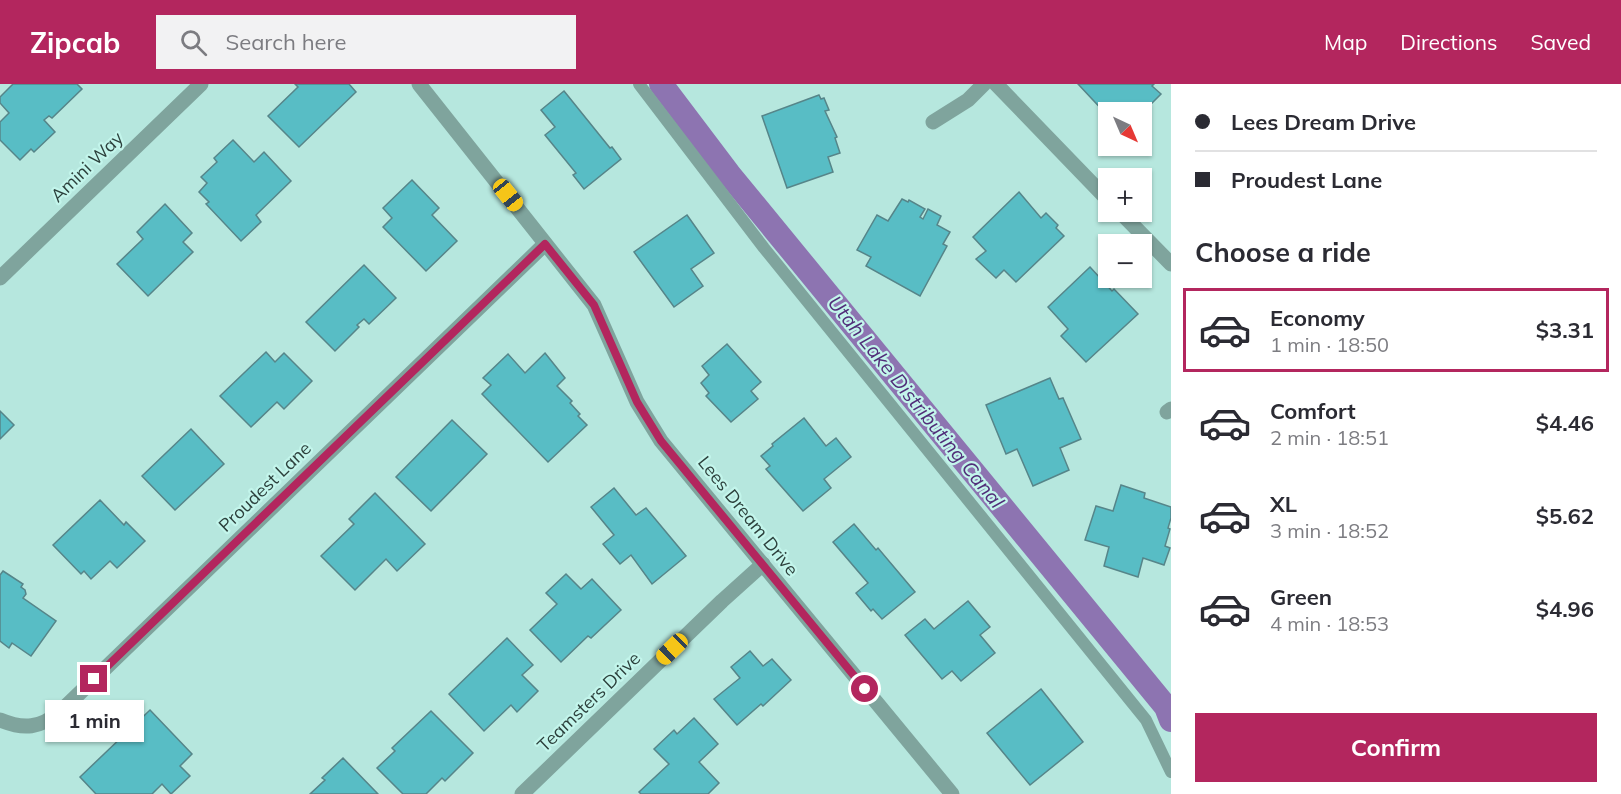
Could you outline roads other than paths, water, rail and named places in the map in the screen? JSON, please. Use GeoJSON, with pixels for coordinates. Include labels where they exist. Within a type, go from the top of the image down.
{"type":"FeatureCollection","features":[{"type":"Feature","properties":{"kind":"street","name":"Amini Way"},"geometry":{"type":"LineString","coordinates":[[0,278],[201,84]]}},
{"type":"Feature","properties":{"kind":"street"},"geometry":{"type":"LineString","coordinates":[[419,84],[523,213],[545,244]]}},
{"type":"Feature","properties":{"kind":"street"},"geometry":{"type":"LineString","coordinates":[[933,122],[968,100],[984,84]]}},
{"type":"Feature","properties":{"kind":"street"},"geometry":{"type":"LineString","coordinates":[[996,84],[1098,190]]}},
{"type":"Feature","properties":{"kind":"street"},"geometry":{"type":"LineString","coordinates":[[1130,222],[1171,264]]}},
{"type":"Feature","properties":{"kind":"street","name":"Lees Dream Drive"},"geometry":{"type":"LineString","coordinates":[[545,244],[594,305],[608,332],[629,385],[645,417],[661,441],[952,794]]}},
{"type":"Feature","properties":{"kind":"street","name":"Proudest Lane"},"geometry":{"type":"LineString","coordinates":[[0,720],[15,727],[34,726],[48,722],[60,712],[545,244]]}},
{"type":"Feature","properties":{"kind":"street","name":"Teamsters Drive"},"geometry":{"type":"LineString","coordinates":[[522,794],[763,564]]}},
{"type":"Feature","properties":{"kind":"lane"},"geometry":{"type":"LineString","coordinates":[[639,84],[764,248],[1146,720],[1171,772]]}},
{"type":"Feature","properties":{"kind":"waterway","name":"Utah Lake Distributing Canal"},"geometry":{"type":"LineString","coordinates":[[661,84],[729,174],[1166,707],[1171,720]]}}]}
